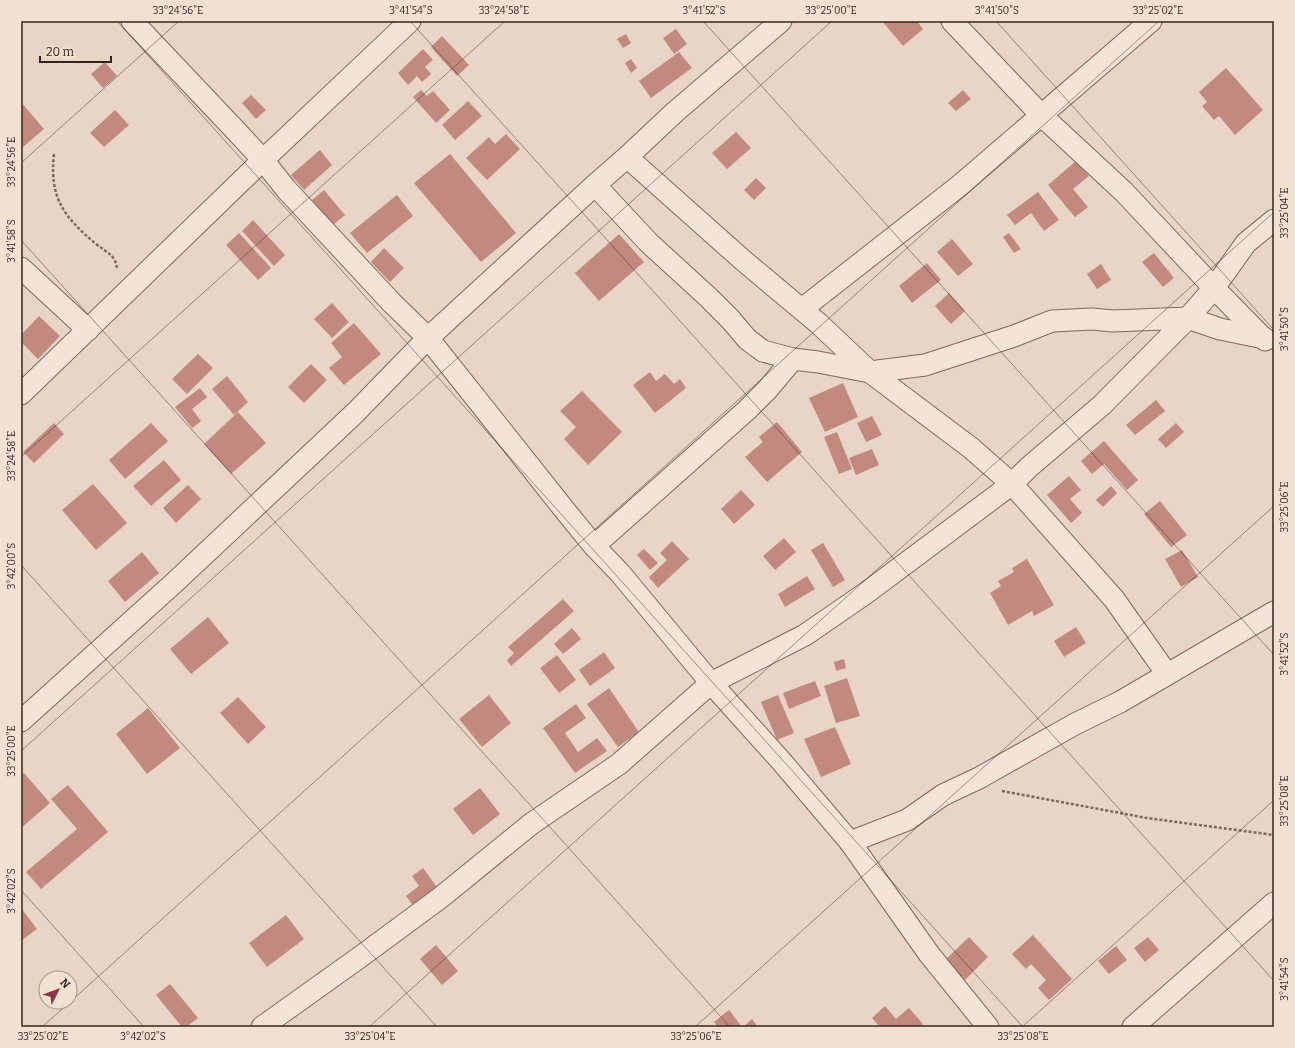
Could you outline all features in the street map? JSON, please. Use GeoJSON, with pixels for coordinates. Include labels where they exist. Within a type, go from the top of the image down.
{"type":"FeatureCollection","features":[{"type":"Feature","properties":{"kind":"street"},"geometry":{"type":"LineString","coordinates":[[132,21],[262,160],[382,293],[428,338],[594,546],[620,572],[711,683],[782,762],[850,842],[929,954],[988,1027]]}},
{"type":"Feature","properties":{"kind":"street"},"geometry":{"type":"LineString","coordinates":[[21,394],[262,160],[410,21]]}},
{"type":"Feature","properties":{"kind":"street"},"geometry":{"type":"LineString","coordinates":[[21,721],[174,583],[355,413],[428,338],[675,112],[743,52],[781,21]]}},
{"type":"Feature","properties":{"kind":"street"},"geometry":{"type":"LineString","coordinates":[[952,21],[1041,115],[1124,192],[1214,288],[1269,343]]}},
{"type":"Feature","properties":{"kind":"street"},"geometry":{"type":"LineString","coordinates":[[802,309],[959,186],[1151,21]]}},
{"type":"Feature","properties":{"kind":"street"},"geometry":{"type":"LineString","coordinates":[[627,157],[745,262],[802,309],[870,372],[971,448],[1012,484],[1114,599],[1167,674]]}},
{"type":"Feature","properties":{"kind":"street"},"geometry":{"type":"LineString","coordinates":[[595,185],[649,243],[731,320],[747,339],[763,351],[793,359],[870,372],[925,365],[1014,336],[1052,320],[1092,319],[1114,321],[1188,318],[1220,330],[1269,343]]}},
{"type":"Feature","properties":{"kind":"street"},"geometry":{"type":"LineString","coordinates":[[262,1027],[440,898],[531,824],[619,764],[711,683],[805,635],[866,593],[1012,484],[1029,467],[1102,405],[1188,318],[1214,288],[1246,243],[1274,220]]}},
{"type":"Feature","properties":{"kind":"street"},"geometry":{"type":"LineString","coordinates":[[21,268],[88,330]]}},
{"type":"Feature","properties":{"kind":"street"},"geometry":{"type":"LineString","coordinates":[[594,546],[747,410],[767,390],[793,359]]}},
{"type":"Feature","properties":{"kind":"street"},"geometry":{"type":"LineString","coordinates":[[850,842],[907,820],[944,795],[1037,746],[1075,724],[1120,702],[1274,612]]}},
{"type":"Feature","properties":{"kind":"street"},"geometry":{"type":"LineString","coordinates":[[1133,1027],[1274,903]]}},
{"type":"Feature","properties":{"kind":"path"},"geometry":{"type":"LineString","coordinates":[[54,154],[52,169],[53,182],[57,197],[72,221],[113,257],[116,262],[117,272]]}},
{"type":"Feature","properties":{"kind":"path"},"geometry":{"type":"LineString","coordinates":[[966,784],[1147,818],[1274,835]]}},
{"type":"Feature","properties":{"kind":"building"},"geometry":{"type":"Polygon","coordinates":[[[882,21],[917,21],[923,29],[903,46],[882,21]]]}},
{"type":"Feature","properties":{"kind":"building"},"geometry":{"type":"Polygon","coordinates":[[[676,29],[687,44],[674,54],[663,38],[676,29]]]}},
{"type":"Feature","properties":{"kind":"building"},"geometry":{"type":"Polygon","coordinates":[[[626,34],[631,43],[623,48],[617,39],[626,34]]]}},
{"type":"Feature","properties":{"kind":"building"},"geometry":{"type":"Polygon","coordinates":[[[442,36],[469,65],[457,76],[431,47],[442,36]]]}},
{"type":"Feature","properties":{"kind":"building"},"geometry":{"type":"Polygon","coordinates":[[[423,49],[433,60],[425,67],[431,74],[422,82],[417,76],[408,85],[398,73],[423,49]]]}},
{"type":"Feature","properties":{"kind":"building"},"geometry":{"type":"Polygon","coordinates":[[[679,52],[692,68],[651,98],[639,81],[679,52]]]}},
{"type":"Feature","properties":{"kind":"building"},"geometry":{"type":"Polygon","coordinates":[[[631,59],[637,68],[631,73],[625,63],[631,59]]]}},
{"type":"Feature","properties":{"kind":"building"},"geometry":{"type":"Polygon","coordinates":[[[105,62],[117,76],[103,88],[91,74],[105,62]]]}},
{"type":"Feature","properties":{"kind":"building"},"geometry":{"type":"Polygon","coordinates":[[[1226,68],[1263,110],[1235,135],[1219,116],[1214,120],[1202,106],[1207,102],[1199,92],[1226,68]]]}},
{"type":"Feature","properties":{"kind":"building"},"geometry":{"type":"Polygon","coordinates":[[[421,90],[427,96],[433,91],[450,110],[436,123],[413,97],[421,90]]]}},
{"type":"Feature","properties":{"kind":"building"},"geometry":{"type":"Polygon","coordinates":[[[963,90],[971,99],[956,111],[948,103],[963,90]]]}},
{"type":"Feature","properties":{"kind":"building"},"geometry":{"type":"Polygon","coordinates":[[[251,95],[266,110],[256,119],[242,103],[251,95]]]}},
{"type":"Feature","properties":{"kind":"building"},"geometry":{"type":"Polygon","coordinates":[[[468,101],[482,116],[455,140],[442,125],[468,101]]]}},
{"type":"Feature","properties":{"kind":"building"},"geometry":{"type":"Polygon","coordinates":[[[21,102],[44,129],[23,147],[21,144],[21,102]]]}},
{"type":"Feature","properties":{"kind":"building"},"geometry":{"type":"Polygon","coordinates":[[[115,110],[129,125],[104,147],[90,133],[115,110]]]}},
{"type":"Feature","properties":{"kind":"building"},"geometry":{"type":"Polygon","coordinates":[[[736,132],[751,148],[727,169],[712,153],[736,132]]]}},
{"type":"Feature","properties":{"kind":"building"},"geometry":{"type":"Polygon","coordinates":[[[506,134],[520,149],[487,180],[466,158],[489,137],[495,144],[506,134]]]}},
{"type":"Feature","properties":{"kind":"building"},"geometry":{"type":"Polygon","coordinates":[[[320,150],[332,165],[304,190],[291,175],[320,150]]]}},
{"type":"Feature","properties":{"kind":"building"},"geometry":{"type":"Polygon","coordinates":[[[450,154],[516,233],[481,262],[414,183],[450,154]]]}},
{"type":"Feature","properties":{"kind":"building"},"geometry":{"type":"Polygon","coordinates":[[[1076,161],[1089,176],[1073,189],[1088,207],[1075,217],[1048,185],[1076,161]]]}},
{"type":"Feature","properties":{"kind":"building"},"geometry":{"type":"Polygon","coordinates":[[[756,178],[766,188],[754,200],[744,190],[756,178]]]}},
{"type":"Feature","properties":{"kind":"building"},"geometry":{"type":"Polygon","coordinates":[[[324,190],[345,215],[333,225],[312,200],[324,190]]]}},
{"type":"Feature","properties":{"kind":"building"},"geometry":{"type":"Polygon","coordinates":[[[1038,192],[1059,220],[1044,231],[1031,213],[1015,225],[1007,215],[1038,192]]]}},
{"type":"Feature","properties":{"kind":"building"},"geometry":{"type":"Polygon","coordinates":[[[397,195],[413,216],[367,253],[350,233],[397,195]]]}},
{"type":"Feature","properties":{"kind":"building"},"geometry":{"type":"Polygon","coordinates":[[[253,220],[285,255],[274,266],[242,231],[253,220]]]}},
{"type":"Feature","properties":{"kind":"building"},"geometry":{"type":"Polygon","coordinates":[[[239,233],[271,268],[258,280],[226,245],[239,233]]]}},
{"type":"Feature","properties":{"kind":"building"},"geometry":{"type":"Polygon","coordinates":[[[1009,233],[1021,249],[1014,253],[1003,237],[1009,233]]]}},
{"type":"Feature","properties":{"kind":"building"},"geometry":{"type":"Polygon","coordinates":[[[619,234],[644,262],[599,301],[575,273],[619,234]]]}},
{"type":"Feature","properties":{"kind":"building"},"geometry":{"type":"Polygon","coordinates":[[[952,239],[973,264],[958,276],[937,252],[952,239]]]}},
{"type":"Feature","properties":{"kind":"building"},"geometry":{"type":"Polygon","coordinates":[[[384,248],[404,268],[390,282],[371,262],[384,248]]]}},
{"type":"Feature","properties":{"kind":"building"},"geometry":{"type":"Polygon","coordinates":[[[1154,253],[1174,278],[1163,287],[1142,262],[1154,253]]]}},
{"type":"Feature","properties":{"kind":"building"},"geometry":{"type":"Polygon","coordinates":[[[927,263],[941,280],[912,303],[899,286],[927,263]]]}},
{"type":"Feature","properties":{"kind":"building"},"geometry":{"type":"Polygon","coordinates":[[[1101,264],[1111,280],[1097,289],[1087,274],[1101,264]]]}},
{"type":"Feature","properties":{"kind":"building"},"geometry":{"type":"Polygon","coordinates":[[[949,293],[965,311],[951,324],[935,306],[949,293]]]}},
{"type":"Feature","properties":{"kind":"building"},"geometry":{"type":"Polygon","coordinates":[[[332,303],[349,322],[332,338],[314,319],[332,303]]]}},
{"type":"Feature","properties":{"kind":"building"},"geometry":{"type":"Polygon","coordinates":[[[39,316],[60,336],[38,359],[21,342],[21,335],[39,316]]]}},
{"type":"Feature","properties":{"kind":"building"},"geometry":{"type":"Polygon","coordinates":[[[354,323],[381,354],[344,385],[329,368],[342,357],[331,343],[354,323]]]}},
{"type":"Feature","properties":{"kind":"building"},"geometry":{"type":"Polygon","coordinates":[[[198,354],[213,368],[187,394],[172,379],[198,354]]]}},
{"type":"Feature","properties":{"kind":"building"},"geometry":{"type":"Polygon","coordinates":[[[311,364],[327,380],[304,403],[288,387],[311,364]]]}},
{"type":"Feature","properties":{"kind":"building"},"geometry":{"type":"Polygon","coordinates":[[[650,372],[656,381],[665,374],[674,384],[680,379],[686,388],[655,413],[633,385],[650,372]]]}},
{"type":"Feature","properties":{"kind":"building"},"geometry":{"type":"Polygon","coordinates":[[[227,376],[248,402],[234,415],[212,389],[227,376]]]}},
{"type":"Feature","properties":{"kind":"building"},"geometry":{"type":"Polygon","coordinates":[[[843,383],[858,417],[825,432],[809,398],[843,383]]]}},
{"type":"Feature","properties":{"kind":"building"},"geometry":{"type":"Polygon","coordinates":[[[200,388],[207,397],[192,409],[201,421],[192,428],[175,407],[200,388]]]}},
{"type":"Feature","properties":{"kind":"building"},"geometry":{"type":"Polygon","coordinates":[[[582,391],[622,432],[588,465],[564,439],[576,427],[560,411],[582,391]]]}},
{"type":"Feature","properties":{"kind":"building"},"geometry":{"type":"Polygon","coordinates":[[[1156,400],[1165,411],[1135,435],[1126,425],[1156,400]]]}},
{"type":"Feature","properties":{"kind":"building"},"geometry":{"type":"Polygon","coordinates":[[[238,412],[266,443],[231,474],[204,444],[238,412]]]}},
{"type":"Feature","properties":{"kind":"building"},"geometry":{"type":"Polygon","coordinates":[[[872,416],[882,435],[866,442],[857,423],[872,416]]]}},
{"type":"Feature","properties":{"kind":"building"},"geometry":{"type":"Polygon","coordinates":[[[777,422],[802,452],[767,482],[745,457],[763,442],[759,437],[777,422]]]}},
{"type":"Feature","properties":{"kind":"building"},"geometry":{"type":"Polygon","coordinates":[[[54,423],[64,434],[34,463],[23,452],[54,423]]]}},
{"type":"Feature","properties":{"kind":"building"},"geometry":{"type":"Polygon","coordinates":[[[151,423],[168,441],[125,479],[109,460],[151,423]]]}},
{"type":"Feature","properties":{"kind":"building"},"geometry":{"type":"Polygon","coordinates":[[[1176,423],[1184,432],[1166,448],[1158,439],[1176,423]]]}},
{"type":"Feature","properties":{"kind":"building"},"geometry":{"type":"Polygon","coordinates":[[[837,432],[852,469],[839,474],[824,437],[837,432]]]}},
{"type":"Feature","properties":{"kind":"building"},"geometry":{"type":"Polygon","coordinates":[[[1104,441],[1138,480],[1127,490],[1104,464],[1092,474],[1081,461],[1104,441]]]}},
{"type":"Feature","properties":{"kind":"building"},"geometry":{"type":"Polygon","coordinates":[[[872,449],[879,465],[856,475],[849,458],[872,449]]]}},
{"type":"Feature","properties":{"kind":"building"},"geometry":{"type":"Polygon","coordinates":[[[164,460],[181,480],[151,506],[133,486],[164,460]]]}},
{"type":"Feature","properties":{"kind":"building"},"geometry":{"type":"Polygon","coordinates":[[[1069,476],[1081,490],[1070,499],[1082,513],[1071,523],[1047,495],[1069,476]]]}},
{"type":"Feature","properties":{"kind":"building"},"geometry":{"type":"Polygon","coordinates":[[[93,484],[127,523],[96,550],[62,510],[93,484]]]}},
{"type":"Feature","properties":{"kind":"building"},"geometry":{"type":"Polygon","coordinates":[[[188,485],[201,499],[176,523],[163,508],[188,485]]]}},
{"type":"Feature","properties":{"kind":"building"},"geometry":{"type":"Polygon","coordinates":[[[1111,486],[1117,493],[1103,507],[1096,500],[1111,486]]]}},
{"type":"Feature","properties":{"kind":"building"},"geometry":{"type":"Polygon","coordinates":[[[741,490],[755,505],[734,524],[721,509],[741,490]]]}},
{"type":"Feature","properties":{"kind":"building"},"geometry":{"type":"Polygon","coordinates":[[[1160,501],[1187,535],[1171,547],[1144,514],[1160,501]]]}},
{"type":"Feature","properties":{"kind":"building"},"geometry":{"type":"Polygon","coordinates":[[[784,538],[796,552],[775,570],[763,556],[784,538]]]}},
{"type":"Feature","properties":{"kind":"building"},"geometry":{"type":"Polygon","coordinates":[[[672,541],[689,559],[658,588],[649,577],[667,560],[660,553],[672,541]]]}},
{"type":"Feature","properties":{"kind":"building"},"geometry":{"type":"Polygon","coordinates":[[[823,543],[845,580],[833,587],[811,550],[823,543]]]}},
{"type":"Feature","properties":{"kind":"building"},"geometry":{"type":"Polygon","coordinates":[[[644,549],[658,563],[650,570],[637,555],[644,549]]]}},
{"type":"Feature","properties":{"kind":"building"},"geometry":{"type":"Polygon","coordinates":[[[1182,550],[1198,577],[1181,587],[1165,559],[1182,550]]]}},
{"type":"Feature","properties":{"kind":"building"},"geometry":{"type":"Polygon","coordinates":[[[142,552],[159,573],[125,602],[108,581],[142,552]]]}},
{"type":"Feature","properties":{"kind":"building"},"geometry":{"type":"Polygon","coordinates":[[[1027,559],[1054,605],[1034,616],[1032,611],[1008,625],[990,593],[1001,586],[998,581],[1014,572],[1012,568],[1027,559]]]}},
{"type":"Feature","properties":{"kind":"building"},"geometry":{"type":"Polygon","coordinates":[[[807,576],[815,589],[785,607],[778,594],[807,576]]]}},
{"type":"Feature","properties":{"kind":"building"},"geometry":{"type":"Polygon","coordinates":[[[563,599],[574,611],[511,666],[507,660],[514,653],[508,647],[563,599]]]}},
{"type":"Feature","properties":{"kind":"building"},"geometry":{"type":"Polygon","coordinates":[[[208,617],[229,643],[191,674],[170,649],[208,617]]]}},
{"type":"Feature","properties":{"kind":"building"},"geometry":{"type":"Polygon","coordinates":[[[1076,627],[1086,643],[1064,657],[1054,641],[1076,627]]]}},
{"type":"Feature","properties":{"kind":"building"},"geometry":{"type":"Polygon","coordinates":[[[572,628],[581,639],[563,654],[554,644],[572,628]]]}},
{"type":"Feature","properties":{"kind":"building"},"geometry":{"type":"Polygon","coordinates":[[[604,652],[615,668],[590,686],[579,670],[604,652]]]}},
{"type":"Feature","properties":{"kind":"building"},"geometry":{"type":"Polygon","coordinates":[[[557,655],[576,680],[559,693],[540,668],[557,655]]]}},
{"type":"Feature","properties":{"kind":"building"},"geometry":{"type":"Polygon","coordinates":[[[844,659],[846,668],[836,671],[834,662],[844,659]]]}},
{"type":"Feature","properties":{"kind":"building"},"geometry":{"type":"Polygon","coordinates":[[[847,678],[860,716],[836,723],[824,686],[847,678]]]}},
{"type":"Feature","properties":{"kind":"building"},"geometry":{"type":"Polygon","coordinates":[[[815,681],[821,696],[789,709],[783,693],[815,681]]]}},
{"type":"Feature","properties":{"kind":"building"},"geometry":{"type":"Polygon","coordinates":[[[609,688],[639,732],[618,747],[587,704],[609,688]]]}},
{"type":"Feature","properties":{"kind":"building"},"geometry":{"type":"Polygon","coordinates":[[[489,695],[511,723],[482,747],[459,719],[489,695]]]}},
{"type":"Feature","properties":{"kind":"building"},"geometry":{"type":"Polygon","coordinates":[[[778,695],[794,733],[777,740],[761,702],[778,695]]]}},
{"type":"Feature","properties":{"kind":"building"},"geometry":{"type":"Polygon","coordinates":[[[238,697],[266,727],[248,744],[220,713],[238,697]]]}},
{"type":"Feature","properties":{"kind":"building"},"geometry":{"type":"Polygon","coordinates":[[[576,704],[586,718],[565,733],[578,752],[597,738],[607,751],[575,773],[543,728],[576,704]]]}},
{"type":"Feature","properties":{"kind":"building"},"geometry":{"type":"Polygon","coordinates":[[[148,708],[180,748],[147,774],[116,734],[148,708]]]}},
{"type":"Feature","properties":{"kind":"building"},"geometry":{"type":"Polygon","coordinates":[[[835,727],[851,764],[821,777],[804,739],[835,727]]]}},
{"type":"Feature","properties":{"kind":"building"},"geometry":{"type":"Polygon","coordinates":[[[24,773],[50,803],[21,828],[21,775],[24,773]]]}},
{"type":"Feature","properties":{"kind":"building"},"geometry":{"type":"Polygon","coordinates":[[[68,785],[108,832],[41,889],[26,872],[77,829],[51,799],[68,785]]]}},
{"type":"Feature","properties":{"kind":"building"},"geometry":{"type":"Polygon","coordinates":[[[480,788],[500,814],[473,835],[453,809],[480,788]]]}},
{"type":"Feature","properties":{"kind":"building"},"geometry":{"type":"Polygon","coordinates":[[[423,868],[439,890],[415,908],[406,896],[419,886],[412,876],[423,868]]]}},
{"type":"Feature","properties":{"kind":"building"},"geometry":{"type":"Polygon","coordinates":[[[21,908],[37,929],[21,941],[21,908]]]}},
{"type":"Feature","properties":{"kind":"building"},"geometry":{"type":"Polygon","coordinates":[[[286,915],[304,939],[267,967],[249,943],[286,915]]]}},
{"type":"Feature","properties":{"kind":"building"},"geometry":{"type":"Polygon","coordinates":[[[1033,935],[1072,979],[1049,1000],[1038,988],[1046,980],[1031,964],[1026,969],[1012,954],[1033,935]]]}},
{"type":"Feature","properties":{"kind":"building"},"geometry":{"type":"Polygon","coordinates":[[[969,937],[988,957],[965,980],[945,960],[969,937]]]}},
{"type":"Feature","properties":{"kind":"building"},"geometry":{"type":"Polygon","coordinates":[[[1148,937],[1159,950],[1145,962],[1134,948],[1148,937]]]}},
{"type":"Feature","properties":{"kind":"building"},"geometry":{"type":"Polygon","coordinates":[[[436,945],[458,971],[442,985],[420,959],[436,945]]]}},
{"type":"Feature","properties":{"kind":"building"},"geometry":{"type":"Polygon","coordinates":[[[1116,946],[1127,960],[1109,974],[1098,961],[1116,946]]]}},
{"type":"Feature","properties":{"kind":"building"},"geometry":{"type":"Polygon","coordinates":[[[170,984],[198,1018],[186,1027],[182,1027],[156,995],[170,984]]]}},
{"type":"Feature","properties":{"kind":"building"},"geometry":{"type":"Polygon","coordinates":[[[885,1006],[896,1019],[909,1008],[923,1024],[920,1027],[880,1027],[872,1018],[885,1006]]]}},
{"type":"Feature","properties":{"kind":"building"},"geometry":{"type":"Polygon","coordinates":[[[729,1010],[742,1027],[718,1027],[714,1022],[729,1010]]]}},
{"type":"Feature","properties":{"kind":"building"},"geometry":{"type":"Polygon","coordinates":[[[752,1019],[758,1027],[743,1027],[752,1019]]]}}]}
